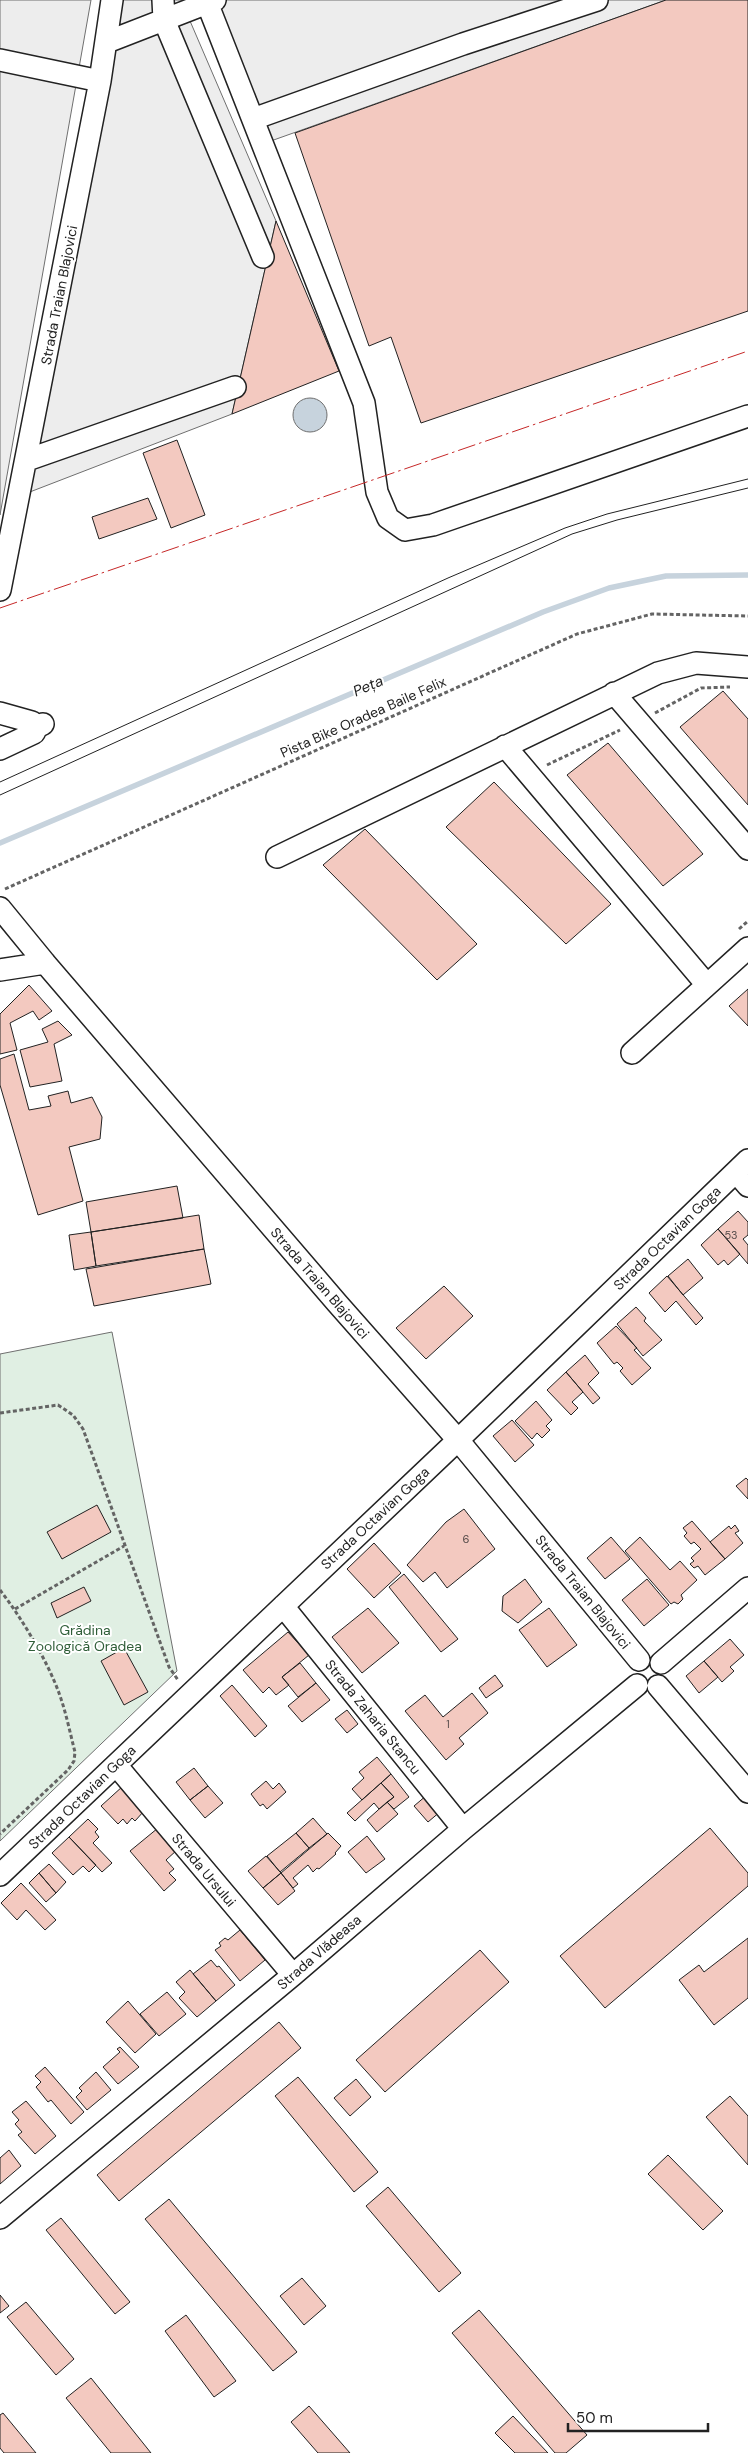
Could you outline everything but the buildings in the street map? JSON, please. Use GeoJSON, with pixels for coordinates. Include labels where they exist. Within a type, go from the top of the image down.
{"type":"FeatureCollection","features":[{"type":"Feature","properties":{"kind":"street","name":"Strada Traian Blajovici"},"geometry":{"type":"LineString","coordinates":[[0,590],[100,81],[112,0]]}},
{"type":"Feature","properties":{"kind":"street"},"geometry":{"type":"LineString","coordinates":[[253,119],[463,44],[596,0]]}},
{"type":"Feature","properties":{"kind":"street"},"geometry":{"type":"LineString","coordinates":[[107,42],[164,10],[210,1],[253,119],[364,403],[377,492],[388,518],[406,530],[433,525],[748,416]]}},
{"type":"Feature","properties":{"kind":"street"},"geometry":{"type":"LineString","coordinates":[[164,10],[263,257]]}},
{"type":"Feature","properties":{"kind":"street"},"geometry":{"type":"LineString","coordinates":[[0,60],[100,81]]}},
{"type":"Feature","properties":{"kind":"street"},"geometry":{"type":"LineString","coordinates":[[27,460],[235,387]]}},
{"type":"Feature","properties":{"kind":"street"},"geometry":{"type":"LineString","coordinates":[[277,857],[658,673],[696,663],[748,667]]}},
{"type":"Feature","properties":{"kind":"street"},"geometry":{"type":"LineString","coordinates":[[614,693],[748,849]]}},
{"type":"Feature","properties":{"kind":"street"},"geometry":{"type":"LineString","coordinates":[[0,713],[40,725],[34,733],[0,749]]}},
{"type":"Feature","properties":{"kind":"street"},"geometry":{"type":"LineString","coordinates":[[504,746],[707,986]]}},
{"type":"Feature","properties":{"kind":"street","name":"Strada Traian Blajovici"},"geometry":{"type":"LineString","coordinates":[[0,908],[337,1303],[458,1440],[639,1660]]}},
{"type":"Feature","properties":{"kind":"street"},"geometry":{"type":"LineString","coordinates":[[632,1053],[748,948]]}},
{"type":"Feature","properties":{"kind":"street"},"geometry":{"type":"LineString","coordinates":[[0,970],[45,963]]}},
{"type":"Feature","properties":{"kind":"street","name":"Strada Octavian Goga"},"geometry":{"type":"LineString","coordinates":[[0,1875],[458,1440],[744,1172]]}},
{"type":"Feature","properties":{"kind":"street"},"geometry":{"type":"LineString","coordinates":[[660,1663],[748,1588]]}},
{"type":"Feature","properties":{"kind":"street","name":"Strada Zaharia Stancu"},"geometry":{"type":"LineString","coordinates":[[283,1606],[463,1828]]}},
{"type":"Feature","properties":{"kind":"street"},"geometry":{"type":"LineString","coordinates":[[648,1657],[660,1663],[664,1678],[658,1686],[645,1689],[637,1685],[634,1680],[633,1670],[639,1660],[648,1657]]}},
{"type":"Feature","properties":{"kind":"street","name":"Strada Vlădeasa"},"geometry":{"type":"LineString","coordinates":[[0,2218],[293,1975],[463,1828],[637,1685]]}},
{"type":"Feature","properties":{"kind":"street"},"geometry":{"type":"LineString","coordinates":[[658,1686],[748,1792]]}},
{"type":"Feature","properties":{"kind":"street","name":"Strada Ursului"},"geometry":{"type":"LineString","coordinates":[[116,1765],[293,1975]]}},
{"type":"Feature","properties":{"kind":"path","name":"Pista Bike Oradea Baile Felix"},"geometry":{"type":"LineString","coordinates":[[0,891],[577,634],[652,614],[748,616]]}},
{"type":"Feature","properties":{"kind":"path"},"geometry":{"type":"LineString","coordinates":[[0,1413],[58,1405],[73,1415],[83,1429],[124,1546],[170,1667],[188,1696]]}},
{"type":"Feature","properties":{"kind":"path"},"geometry":{"type":"LineString","coordinates":[[15,1609],[124,1546]]}},
{"type":"Feature","properties":{"kind":"path"},"geometry":{"type":"LineString","coordinates":[[0,1590],[15,1609],[60,1694],[75,1752],[74,1761],[68,1770],[0,1834]]}},
{"type":"Feature","properties":{"kind":"green space","name":"Grădina Zoologică Oradea"},"geometry":{"type":"Polygon","coordinates":[[[112,1332],[177,1671],[0,1841],[0,1354],[112,1332]]]}},
{"type":"Feature","properties":{"kind":"shaded area"},"geometry":{"type":"Polygon","coordinates":[[[0,0],[91,0],[0,515],[0,0]]]}},
{"type":"Feature","properties":{"kind":"shaded area"},"geometry":{"type":"Polygon","coordinates":[[[118,0],[181,0],[276,221],[232,414],[22,495],[118,0]]]}},
{"type":"Feature","properties":{"kind":"shaded area"},"geometry":{"type":"Polygon","coordinates":[[[215,0],[666,0],[254,147],[215,0]]]}},
{"type":"Feature","properties":{"kind":"shaded area"},"geometry":{"type":"Polygon","coordinates":[[[310,398],[322,403],[327,415],[322,427],[310,432],[298,427],[293,415],[298,403],[310,398]]]}},
{"type":"Feature","properties":{"kind":"waterway","name":"Peța"},"geometry":{"type":"LineString","coordinates":[[0,843],[543,612],[609,588],[666,576],[748,575]]}},
{"type":"Feature","properties":{"kind":"tram line"},"geometry":{"type":"LineString","coordinates":[[0,782],[448,578],[565,528],[607,514],[748,479]]}},
{"type":"Feature","properties":{"kind":"tram line"},"geometry":{"type":"LineString","coordinates":[[0,795],[572,534],[617,520],[748,488]]}},
{"type":"Feature","properties":{"kind":"power"},"geometry":{"type":"LineString","coordinates":[[0,608],[748,351]]}}]}
